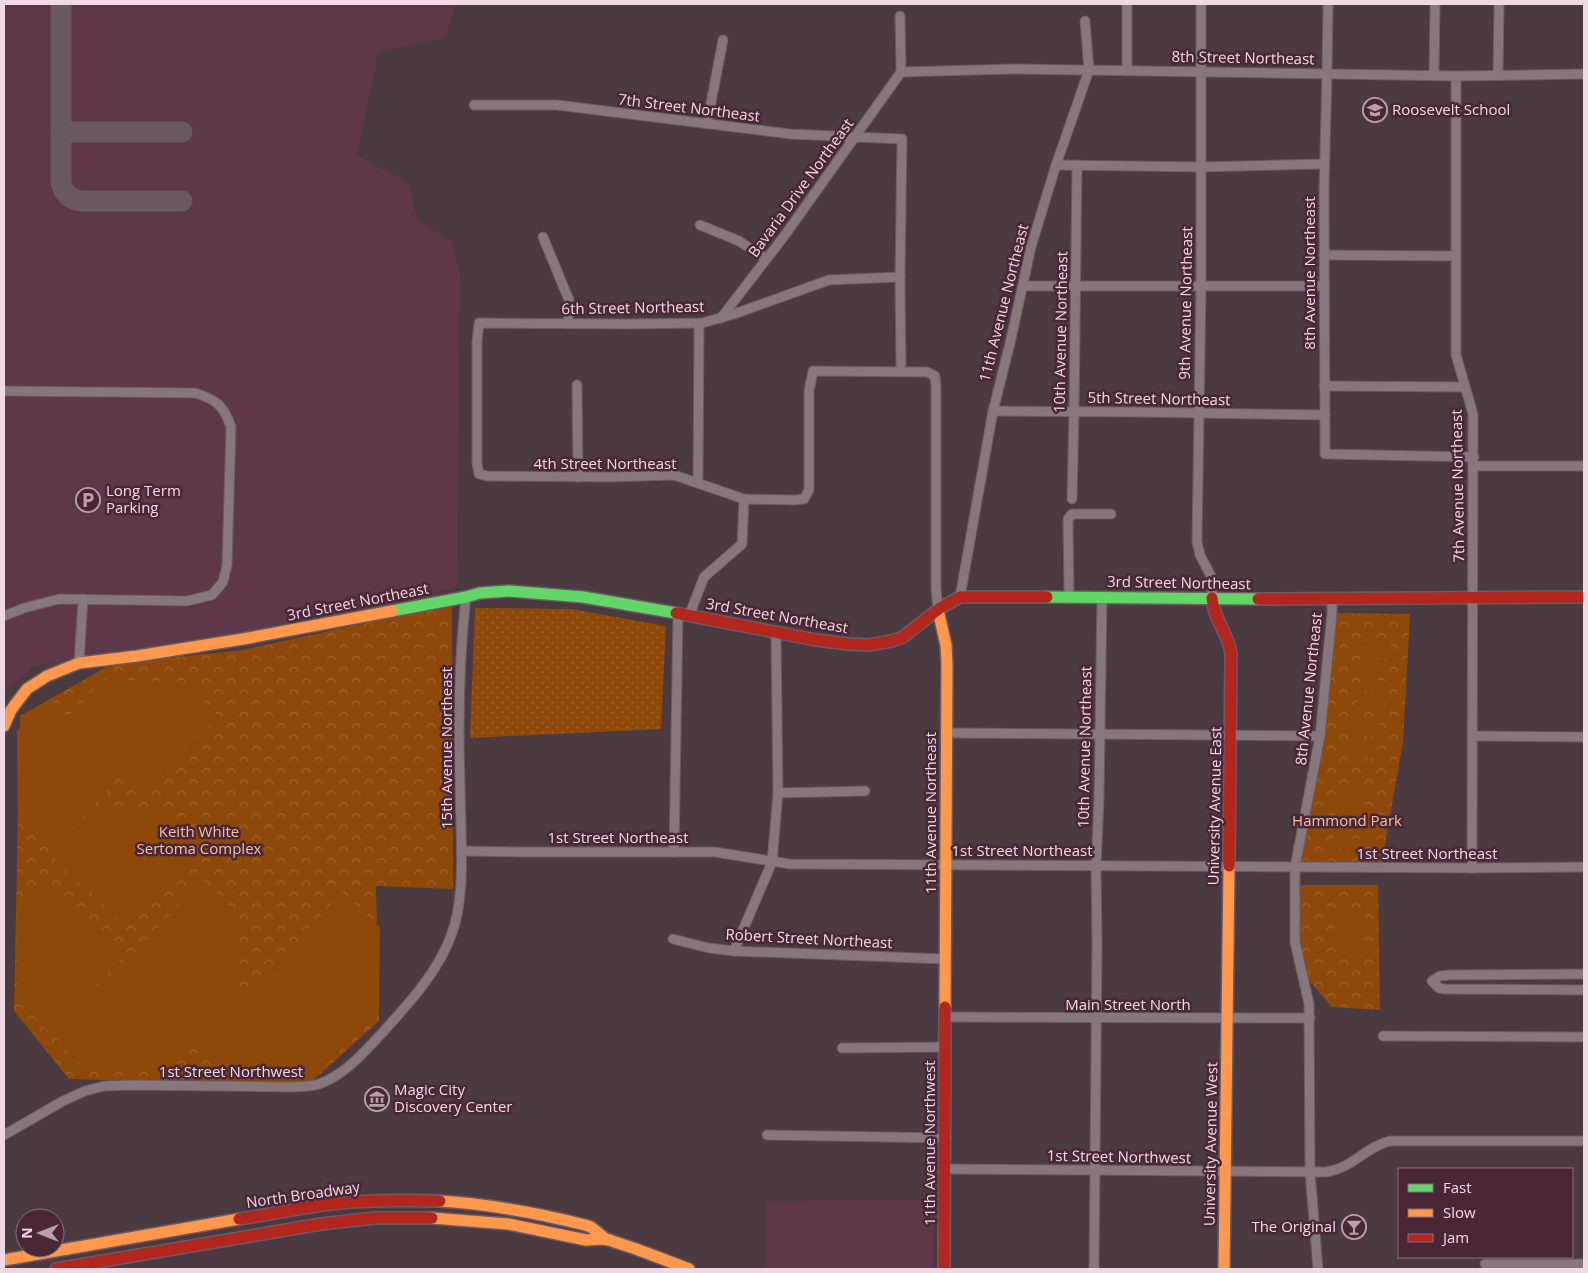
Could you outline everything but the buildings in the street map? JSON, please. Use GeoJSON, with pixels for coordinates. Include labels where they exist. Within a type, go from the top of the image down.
{"type":"FeatureCollection","features":[{"type":"Feature","properties":{"kind":"street"},"geometry":{"type":"LineString","coordinates":[[1127,4],[1127,70]]}},
{"type":"Feature","properties":{"kind":"street","name":"9th Avenue Northeast"},"geometry":{"type":"LineString","coordinates":[[1201,4],[1202,167],[1197,542],[1200,555],[1212,578],[1212,598]]}},
{"type":"Feature","properties":{"kind":"street","name":"8th Avenue Northeast"},"geometry":{"type":"LineString","coordinates":[[1328,4],[1328,73],[1324,164],[1325,454],[1474,457]]}},
{"type":"Feature","properties":{"kind":"street"},"geometry":{"type":"LineString","coordinates":[[1434,75],[1435,4]]}},
{"type":"Feature","properties":{"kind":"street"},"geometry":{"type":"LineString","coordinates":[[1498,75],[1499,4]]}},
{"type":"Feature","properties":{"kind":"street"},"geometry":{"type":"LineString","coordinates":[[900,16],[901,72]]}},
{"type":"Feature","properties":{"kind":"street","name":"11th Avenue Northeast"},"geometry":{"type":"LineString","coordinates":[[960,597],[993,411],[1031,247],[1056,165],[1089,70],[1085,21]]}},
{"type":"Feature","properties":{"kind":"street"},"geometry":{"type":"LineString","coordinates":[[707,124],[723,40]]}},
{"type":"Feature","properties":{"kind":"street","name":"8th Street Northeast"},"geometry":{"type":"LineString","coordinates":[[901,72],[1013,69],[1456,76],[1584,74]]}},
{"type":"Feature","properties":{"kind":"street","name":"Bavaria Drive Northeast"},"geometry":{"type":"LineString","coordinates":[[721,318],[785,235],[901,72]]}},
{"type":"Feature","properties":{"kind":"street","name":"7th Avenue Northeast"},"geometry":{"type":"LineString","coordinates":[[1456,76],[1456,355],[1473,414],[1474,457],[1472,868]]}},
{"type":"Feature","properties":{"kind":"street","name":"7th Street Northeast"},"geometry":{"type":"LineString","coordinates":[[474,104],[557,105],[790,134],[902,139],[900,277]]}},
{"type":"Feature","properties":{"kind":"street"},"geometry":{"type":"LineString","coordinates":[[1056,165],[1202,167],[1324,164]]}},
{"type":"Feature","properties":{"kind":"street","name":"10th Avenue Northeast"},"geometry":{"type":"LineString","coordinates":[[1072,499],[1077,165]]}},
{"type":"Feature","properties":{"kind":"street"},"geometry":{"type":"LineString","coordinates":[[700,225],[739,241],[766,259]]}},
{"type":"Feature","properties":{"kind":"street"},"geometry":{"type":"LineString","coordinates":[[543,237],[569,300],[568,324]]}},
{"type":"Feature","properties":{"kind":"street"},"geometry":{"type":"LineString","coordinates":[[1324,255],[1456,256]]}},
{"type":"Feature","properties":{"kind":"street"},"geometry":{"type":"LineString","coordinates":[[900,277],[901,371],[927,372],[935,376],[936,588],[938,610]]}},
{"type":"Feature","properties":{"kind":"street","name":"6th Street Northeast"},"geometry":{"type":"LineString","coordinates":[[487,476],[479,474],[477,463],[477,342],[479,323],[699,323],[734,314],[829,280],[900,277]]}},
{"type":"Feature","properties":{"kind":"street"},"geometry":{"type":"LineString","coordinates":[[1023,286],[1324,286]]}},
{"type":"Feature","properties":{"kind":"street"},"geometry":{"type":"LineString","coordinates":[[698,482],[699,323]]}},
{"type":"Feature","properties":{"kind":"street","name":"4th Street Northeast"},"geometry":{"type":"LineString","coordinates":[[487,476],[614,478],[674,475],[744,499],[804,499],[809,490],[809,391],[813,371],[901,371]]}},
{"type":"Feature","properties":{"kind":"street"},"geometry":{"type":"LineString","coordinates":[[577,385],[578,477]]}},
{"type":"Feature","properties":{"kind":"street"},"geometry":{"type":"LineString","coordinates":[[1324,386],[1465,387]]}},
{"type":"Feature","properties":{"kind":"street"},"geometry":{"type":"LineString","coordinates":[[4,391],[195,392],[210,397],[219,405],[226,415],[230,427],[230,501],[227,565],[223,582],[212,595],[187,601],[59,599],[24,608],[4,616]]}},
{"type":"Feature","properties":{"kind":"street","name":"5th Street Northeast"},"geometry":{"type":"LineString","coordinates":[[993,411],[1325,415]]}},
{"type":"Feature","properties":{"kind":"street"},"geometry":{"type":"LineString","coordinates":[[1474,466],[1584,466]]}},
{"type":"Feature","properties":{"kind":"street"},"geometry":{"type":"LineString","coordinates":[[674,852],[684,615],[704,577],[742,544],[744,499]]}},
{"type":"Feature","properties":{"kind":"street"},"geometry":{"type":"LineString","coordinates":[[1069,596],[1068,519],[1072,514],[1111,514]]}},
{"type":"Feature","properties":{"kind":"street","name":"3rd Street Northeast"},"geometry":{"type":"LineString","coordinates":[[4,726],[11,710],[27,689],[46,676],[79,663],[137,656],[243,638],[466,597],[484,592],[530,592],[577,596],[776,634],[845,645],[880,644],[906,636],[949,601],[960,597],[1069,596],[1332,599],[1584,597]]}},
{"type":"Feature","properties":{"kind":"street","name":"15th Avenue Northeast"},"geometry":{"type":"LineString","coordinates":[[460,898],[460,660],[466,597]]}},
{"type":"Feature","properties":{"kind":"street","name":"10th Avenue Northeast"},"geometry":{"type":"LineString","coordinates":[[1094,1269],[1098,943],[1096,865],[1102,597]]}},
{"type":"Feature","properties":{"kind":"street","name":"University Avenue East"},"geometry":{"type":"LineString","coordinates":[[1212,598],[1215,618],[1229,644],[1231,655],[1228,1018]]}},
{"type":"Feature","properties":{"kind":"street","name":"8th Avenue Northeast"},"geometry":{"type":"LineString","coordinates":[[1318,1269],[1310,1172],[1310,1018],[1308,996],[1295,942],[1295,867],[1320,736],[1332,599]]}},
{"type":"Feature","properties":{"kind":"street"},"geometry":{"type":"LineString","coordinates":[[79,663],[83,600]]}},
{"type":"Feature","properties":{"kind":"street","name":"11th Avenue Northeast"},"geometry":{"type":"LineString","coordinates":[[938,610],[946,645],[947,665],[945,1017]]}},
{"type":"Feature","properties":{"kind":"street"},"geometry":{"type":"LineString","coordinates":[[734,951],[772,862],[778,793],[776,634]]}},
{"type":"Feature","properties":{"kind":"street"},"geometry":{"type":"LineString","coordinates":[[946,733],[1320,736]]}},
{"type":"Feature","properties":{"kind":"street"},"geometry":{"type":"LineString","coordinates":[[1473,736],[1584,737]]}},
{"type":"Feature","properties":{"kind":"street"},"geometry":{"type":"LineString","coordinates":[[778,793],[865,791]]}},
{"type":"Feature","properties":{"kind":"street","name":"1st Street Northeast"},"geometry":{"type":"LineString","coordinates":[[461,851],[715,852],[790,864],[1584,867]]}},
{"type":"Feature","properties":{"kind":"street","name":"1st Street Northwest"},"geometry":{"type":"LineString","coordinates":[[4,1135],[85,1090],[104,1086],[131,1084],[292,1087],[318,1084],[330,1079],[345,1070],[372,1043],[398,1015],[440,961],[453,932],[460,898]]}},
{"type":"Feature","properties":{"kind":"street","name":"Robert Street Northeast"},"geometry":{"type":"LineString","coordinates":[[672,938],[709,948],[734,951],[945,959]]}},
{"type":"Feature","properties":{"kind":"street"},"geometry":{"type":"LineString","coordinates":[[1584,974],[1449,975],[1440,976],[1432,981],[1439,988],[1445,989],[1584,990]]}},
{"type":"Feature","properties":{"kind":"street","name":"Main Street North"},"geometry":{"type":"LineString","coordinates":[[945,1017],[1096,1019],[1310,1018]]}},
{"type":"Feature","properties":{"kind":"street","name":"11th Avenue Northwest"},"geometry":{"type":"LineString","coordinates":[[944,1269],[945,1017]]}},
{"type":"Feature","properties":{"kind":"street","name":"University Avenue West"},"geometry":{"type":"LineString","coordinates":[[1224,1269],[1228,1018]]}},
{"type":"Feature","properties":{"kind":"street"},"geometry":{"type":"LineString","coordinates":[[1383,1036],[1584,1038]]}},
{"type":"Feature","properties":{"kind":"street"},"geometry":{"type":"LineString","coordinates":[[842,1048],[946,1047]]}},
{"type":"Feature","properties":{"kind":"street"},"geometry":{"type":"LineString","coordinates":[[767,1135],[946,1138]]}},
{"type":"Feature","properties":{"kind":"street","name":"1st Street Northwest"},"geometry":{"type":"LineString","coordinates":[[945,1169],[1326,1172],[1340,1169],[1375,1146],[1390,1141],[1584,1141]]}},
{"type":"Feature","properties":{"kind":"street","name":"North Broadway"},"geometry":{"type":"LineString","coordinates":[[4,1260],[288,1210],[367,1201],[446,1202],[503,1208],[588,1225],[594,1228],[602,1238]]}},
{"type":"Feature","properties":{"kind":"street","name":"North Broadway"},"geometry":{"type":"LineString","coordinates":[[56,1269],[302,1227],[373,1218],[473,1220],[530,1228],[586,1240],[602,1238],[689,1269]]}},
{"type":"Feature","properties":{"kind":"street"},"geometry":{"type":"LineString","coordinates":[[1485,1264],[1584,1264]]}},
{"type":"Feature","properties":{"kind":"shaded area"},"geometry":{"type":"Polygon","coordinates":[[[4,4],[456,4],[446,38],[379,51],[357,155],[409,183],[417,220],[452,242],[460,274],[457,587],[263,629],[34,666],[8,689],[4,698],[4,4]]]}},
{"type":"Feature","properties":{"kind":"shaded area"},"geometry":{"type":"Polygon","coordinates":[[[933,1200],[933,1269],[766,1269],[766,1201],[933,1200]]]}},
{"type":"Feature","properties":{"kind":"green space","name":"Keith White Sertoma Complex"},"geometry":{"type":"Polygon","coordinates":[[[452,604],[453,889],[376,886],[379,1021],[307,1086],[69,1079],[14,1011],[20,716],[112,664],[243,650],[452,604]]]}},
{"type":"Feature","properties":{"kind":"green space"},"geometry":{"type":"Polygon","coordinates":[[[475,608],[571,609],[666,626],[661,729],[470,738],[475,608]]]}},
{"type":"Feature","properties":{"kind":"green space","name":"Hammond Park"},"geometry":{"type":"Polygon","coordinates":[[[1332,613],[1410,614],[1403,742],[1381,867],[1295,867],[1320,736],[1332,613]]]}},
{"type":"Feature","properties":{"kind":"green space"},"geometry":{"type":"Polygon","coordinates":[[[1366,642],[1394,647],[1392,660],[1364,655],[1366,642]]]}},
{"type":"Feature","properties":{"kind":"green space"},"geometry":{"type":"Polygon","coordinates":[[[1364,660],[1391,664],[1389,677],[1361,673],[1364,660]]]}},
{"type":"Feature","properties":{"kind":"green space"},"geometry":{"type":"Polygon","coordinates":[[[1361,677],[1388,682],[1386,695],[1358,690],[1361,677]]]}},
{"type":"Feature","properties":{"kind":"green space"},"geometry":{"type":"Polygon","coordinates":[[[104,679],[189,682],[218,717],[143,788],[68,717],[104,679]]]}},
{"type":"Feature","properties":{"kind":"green space"},"geometry":{"type":"Polygon","coordinates":[[[1358,695],[1385,699],[1383,712],[1356,708],[1358,695]]]}},
{"type":"Feature","properties":{"kind":"green space"},"geometry":{"type":"Polygon","coordinates":[[[50,699],[122,774],[52,850],[18,815],[17,731],[50,699]]]}},
{"type":"Feature","properties":{"kind":"green space"},"geometry":{"type":"Polygon","coordinates":[[[1353,720],[1381,725],[1379,738],[1351,733],[1353,720]]]}},
{"type":"Feature","properties":{"kind":"green space"},"geometry":{"type":"Polygon","coordinates":[[[1350,741],[1378,746],[1375,759],[1348,754],[1350,741]]]}},
{"type":"Feature","properties":{"kind":"green space"},"geometry":{"type":"Polygon","coordinates":[[[1343,783],[1370,787],[1368,800],[1341,795],[1343,783]]]}},
{"type":"Feature","properties":{"kind":"green space"},"geometry":{"type":"Polygon","coordinates":[[[1340,800],[1367,805],[1365,817],[1338,813],[1340,800]]]}},
{"type":"Feature","properties":{"kind":"green space"},"geometry":{"type":"Polygon","coordinates":[[[94,811],[159,811],[202,856],[127,927],[52,856],[94,811]]]}},
{"type":"Feature","properties":{"kind":"green space"},"geometry":{"type":"Polygon","coordinates":[[[1337,817],[1364,822],[1362,835],[1335,830],[1337,817]]]}},
{"type":"Feature","properties":{"kind":"green space"},"geometry":{"type":"Polygon","coordinates":[[[1334,835],[1361,840],[1359,852],[1332,848],[1334,835]]]}},
{"type":"Feature","properties":{"kind":"green space"},"geometry":{"type":"Polygon","coordinates":[[[202,880],[240,915],[239,1000],[205,1030],[132,956],[202,880]]]}},
{"type":"Feature","properties":{"kind":"green space"},"geometry":{"type":"Polygon","coordinates":[[[50,883],[121,958],[51,1034],[17,1000],[17,915],[50,883]]]}},
{"type":"Feature","properties":{"kind":"green space"},"geometry":{"type":"Polygon","coordinates":[[[1301,885],[1378,885],[1380,1010],[1332,1007],[1304,975],[1298,930],[1301,885]]]}},
{"type":"Feature","properties":{"kind":"green space"},"geometry":{"type":"Polygon","coordinates":[[[342,892],[380,927],[379,1012],[346,1042],[312,1081],[227,1081],[196,1047],[270,974],[334,1031],[273,968],[342,892]]]}},
{"type":"Feature","properties":{"kind":"green space"},"geometry":{"type":"Polygon","coordinates":[[[1335,913],[1365,913],[1365,931],[1335,931],[1335,913]]]}},
{"type":"Feature","properties":{"kind":"green space"},"geometry":{"type":"Polygon","coordinates":[[[1335,936],[1365,936],[1365,955],[1335,955],[1335,936]]]}},
{"type":"Feature","properties":{"kind":"green space"},"geometry":{"type":"Polygon","coordinates":[[[126,961],[203,1030],[168,1068],[83,1068],[53,1034],[126,961]]]}},
{"type":"Feature","properties":{"kind":"taxiway"},"geometry":{"type":"LineString","coordinates":[[61,4],[61,183],[64,191],[71,198],[81,201],[182,201]]}},
{"type":"Feature","properties":{"kind":"taxiway"},"geometry":{"type":"LineString","coordinates":[[61,132],[182,132]]}},
{"type":"Feature","properties":{"kind":"traffic: fast"},"geometry":{"type":"LineString","coordinates":[[392,611],[480,593],[509,591],[583,597],[676,613]]}},
{"type":"Feature","properties":{"kind":"traffic: fast"},"geometry":{"type":"LineString","coordinates":[[1047,597],[1258,599]]}},
{"type":"Feature","properties":{"kind":"traffic: slow"},"geometry":{"type":"LineString","coordinates":[[938,610],[946,645],[947,665],[945,1007]]}},
{"type":"Feature","properties":{"kind":"traffic: slow"},"geometry":{"type":"LineString","coordinates":[[4,726],[11,710],[27,689],[47,676],[79,663],[243,639],[392,611]]}},
{"type":"Feature","properties":{"kind":"traffic: slow"},"geometry":{"type":"LineString","coordinates":[[1224,1269],[1229,866]]}},
{"type":"Feature","properties":{"kind":"traffic: slow"},"geometry":{"type":"LineString","coordinates":[[440,1201],[477,1204],[585,1225],[591,1227],[606,1239],[689,1269]]}},
{"type":"Feature","properties":{"kind":"traffic: slow"},"geometry":{"type":"LineString","coordinates":[[432,1218],[508,1224],[586,1240],[610,1240]]}},
{"type":"Feature","properties":{"kind":"traffic: slow"},"geometry":{"type":"LineString","coordinates":[[4,1260],[239,1219]]}},
{"type":"Feature","properties":{"kind":"traffic: jam"},"geometry":{"type":"LineString","coordinates":[[676,613],[816,640],[869,645],[903,637],[940,608],[960,597],[1047,597]]}},
{"type":"Feature","properties":{"kind":"traffic: jam"},"geometry":{"type":"LineString","coordinates":[[1258,599],[1584,597]]}},
{"type":"Feature","properties":{"kind":"traffic: jam"},"geometry":{"type":"LineString","coordinates":[[1212,598],[1213,606],[1230,647],[1231,654],[1229,866]]}},
{"type":"Feature","properties":{"kind":"traffic: jam"},"geometry":{"type":"LineString","coordinates":[[944,1269],[945,1007]]}},
{"type":"Feature","properties":{"kind":"traffic: jam"},"geometry":{"type":"LineString","coordinates":[[239,1219],[346,1203],[440,1201]]}},
{"type":"Feature","properties":{"kind":"traffic: jam"},"geometry":{"type":"LineString","coordinates":[[56,1269],[321,1224],[375,1218],[432,1218]]}},
{"type":"Feature","properties":{"kind":"place","name":"Roosevelt School"},"geometry":{"type":"Point","coordinates":[1375,110]}},
{"type":"Feature","properties":{"kind":"place","name":"Long Term Parking"},"geometry":{"type":"Point","coordinates":[88,500]}},
{"type":"Feature","properties":{"kind":"place","name":"Magic City Discovery Center"},"geometry":{"type":"Point","coordinates":[377,1099]}},
{"type":"Feature","properties":{"kind":"place","name":"The Original"},"geometry":{"type":"Point","coordinates":[1354,1227]}}]}
